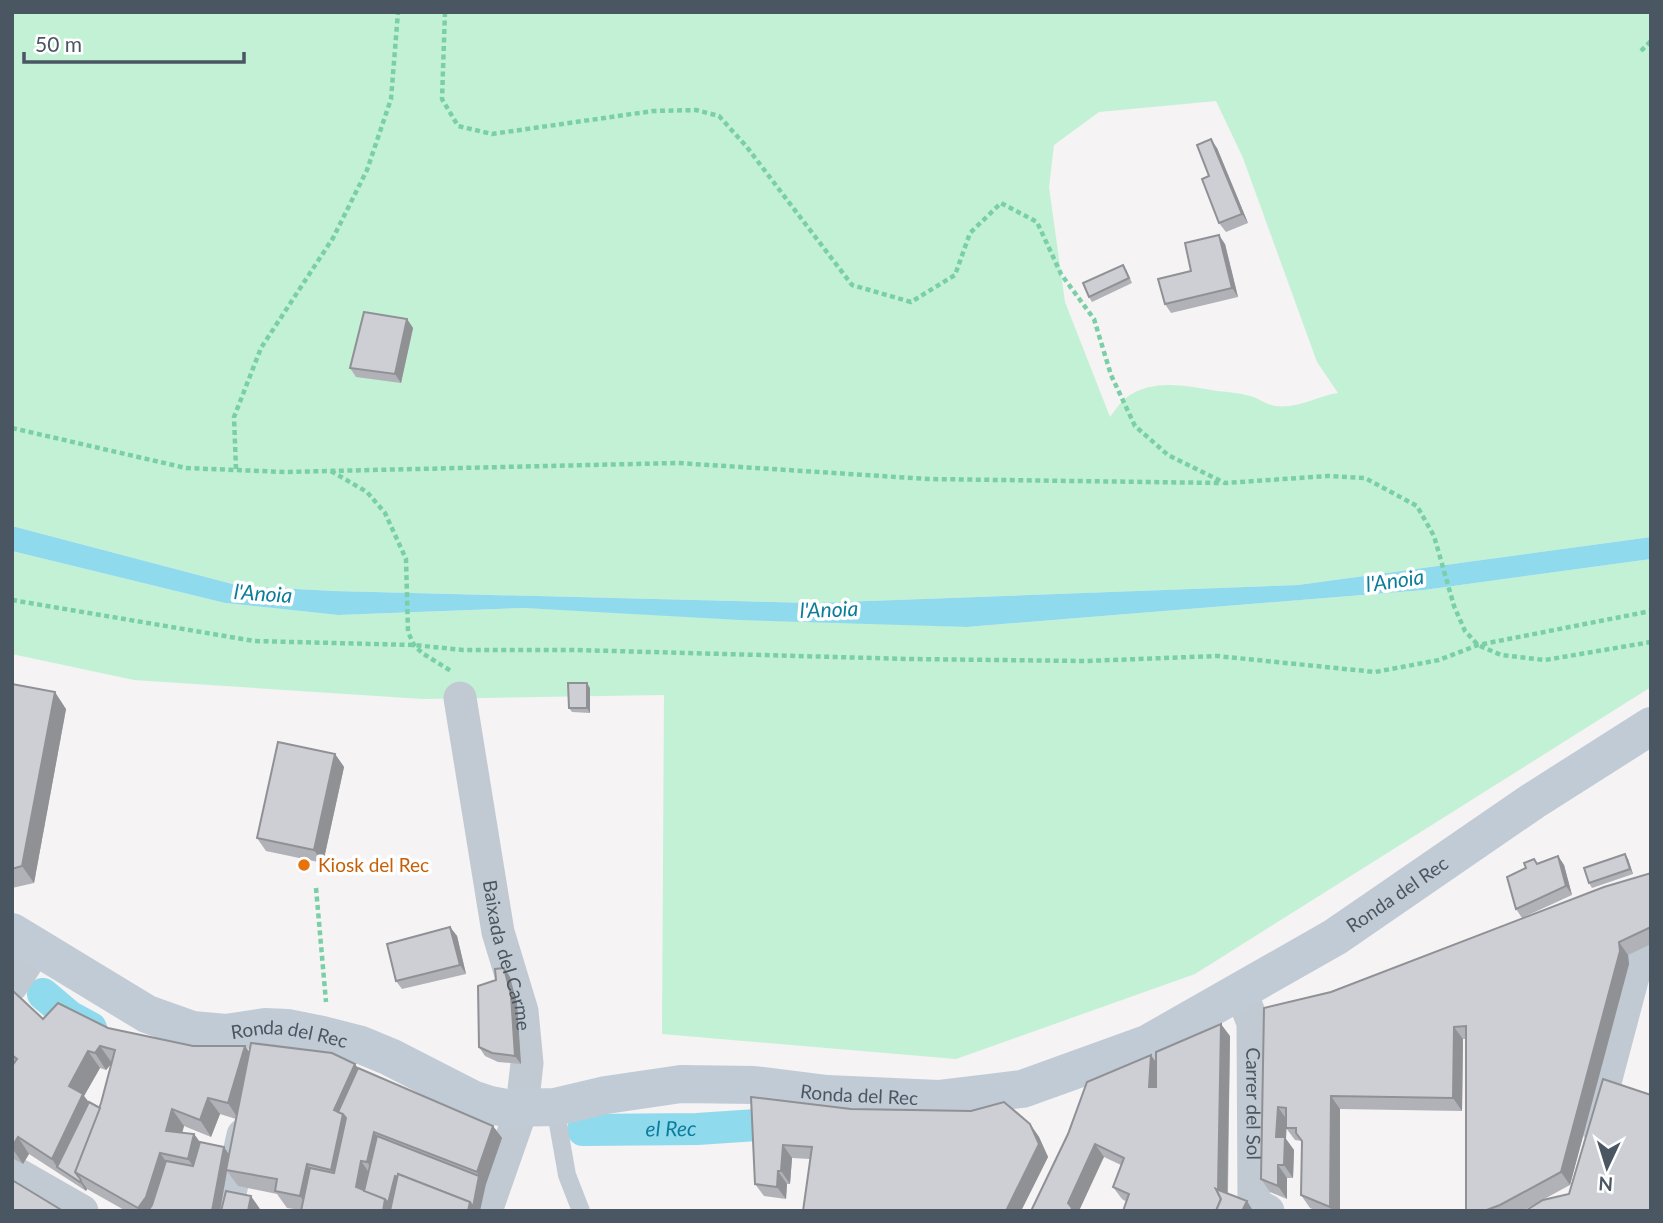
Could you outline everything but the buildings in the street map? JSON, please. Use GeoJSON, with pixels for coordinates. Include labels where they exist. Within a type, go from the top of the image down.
{"type":"FeatureCollection","features":[{"type":"Feature","properties":{"kind":"street","name":"Baixada del Carme"},"geometry":{"type":"LineString","coordinates":[[460,698],[498,932],[522,1012],[527,1063],[538,1107],[486,1211]]}},
{"type":"Feature","properties":{"kind":"street","name":"Ronda del Rec"},"geometry":{"type":"LineString","coordinates":[[24,940],[147,1014],[192,1030],[226,1033],[265,1027],[287,1028],[360,1045],[490,1105],[538,1107],[681,1084],[754,1086],[827,1094],[938,1099],[1022,1088],[1147,1044],[1241,992],[1335,937],[1533,801],[1651,726]]}},
{"type":"Feature","properties":{"kind":"street"},"geometry":{"type":"LineString","coordinates":[[12,985],[24,940]]}},
{"type":"Feature","properties":{"kind":"street"},"geometry":{"type":"LineString","coordinates":[[1585,1157],[1635,969],[1651,958]]}},
{"type":"Feature","properties":{"kind":"street","name":"Carrer del Sol"},"geometry":{"type":"LineString","coordinates":[[1241,992],[1253,1023],[1254,1204],[1268,1211]]}},
{"type":"Feature","properties":{"kind":"street"},"geometry":{"type":"LineString","coordinates":[[1082,1100],[1094,1064]]}},
{"type":"Feature","properties":{"kind":"street"},"geometry":{"type":"LineString","coordinates":[[226,1211],[245,1127]]}},
{"type":"Feature","properties":{"kind":"street"},"geometry":{"type":"LineString","coordinates":[[12,1171],[82,1211]]}},
{"type":"Feature","properties":{"kind":"lane"},"geometry":{"type":"LineString","coordinates":[[538,1107],[581,1211]]}},
{"type":"Feature","properties":{"kind":"path"},"geometry":{"type":"LineString","coordinates":[[236,469],[234,417],[261,348],[333,238],[371,158],[391,99],[398,12]]}},
{"type":"Feature","properties":{"kind":"path"},"geometry":{"type":"LineString","coordinates":[[445,12],[442,99],[458,126],[492,134],[653,111],[696,110],[719,116],[746,146],[852,285],[911,302],[955,275],[970,233],[1001,203],[1037,222],[1061,274],[1094,319],[1111,375],[1135,426],[1168,455],[1225,483]]}},
{"type":"Feature","properties":{"kind":"path"},"geometry":{"type":"LineString","coordinates":[[1641,51],[1651,41]]}},
{"type":"Feature","properties":{"kind":"path"},"geometry":{"type":"LineString","coordinates":[[12,428],[186,468],[285,472],[678,463],[928,479],[1225,483],[1328,476],[1365,478],[1417,506],[1434,536],[1454,606],[1465,631],[1478,645],[1501,655],[1545,660],[1651,642]]}},
{"type":"Feature","properties":{"kind":"path"},"geometry":{"type":"LineString","coordinates":[[330,470],[367,492],[385,513],[406,559],[408,632],[414,645],[422,653],[448,667],[454,675],[460,698]]}},
{"type":"Feature","properties":{"kind":"path"},"geometry":{"type":"LineString","coordinates":[[12,600],[254,641],[414,645],[463,650],[576,650],[909,659],[1086,661],[1217,656],[1375,672],[1439,660],[1478,645],[1651,611]]}},
{"type":"Feature","properties":{"kind":"path"},"geometry":{"type":"LineString","coordinates":[[316,888],[323,980],[332,1038]]}},
{"type":"Feature","properties":{"kind":"green space"},"geometry":{"type":"Polygon","coordinates":[[[12,12],[1651,12],[1651,537],[1298,585],[814,603],[334,591],[240,586],[12,526],[12,12]],[[1216,101],[1099,112],[1054,145],[1049,187],[1065,302],[1110,417],[1127,397],[1137,391],[1159,385],[1238,393],[1271,405],[1283,406],[1338,393],[1317,362],[1243,158],[1216,101]]]}},
{"type":"Feature","properties":{"kind":"green space"},"geometry":{"type":"Polygon","coordinates":[[[12,551],[225,603],[338,615],[524,608],[967,627],[1424,590],[1651,559],[1651,687],[1195,974],[956,1059],[662,1034],[664,695],[423,699],[134,680],[12,654],[12,551]]]}},
{"type":"Feature","properties":{"kind":"water","name":"l'Anoia"},"geometry":{"type":"Polygon","coordinates":[[[12,526],[240,586],[334,591],[814,603],[1298,585],[1651,537],[1651,559],[1424,590],[967,627],[740,620],[524,608],[338,615],[225,603],[12,551],[12,526]]]}},
{"type":"Feature","properties":{"kind":"waterway","name":"el Rec"},"geometry":{"type":"LineString","coordinates":[[43,994],[69,1016],[91,1028]]}},
{"type":"Feature","properties":{"kind":"waterway","name":"el Rec"},"geometry":{"type":"LineString","coordinates":[[583,1130],[697,1129],[757,1125]]}},
{"type":"Feature","properties":{"kind":"place","name":"Kiosk del Rec"},"geometry":{"type":"Point","coordinates":[304,865]}}]}
